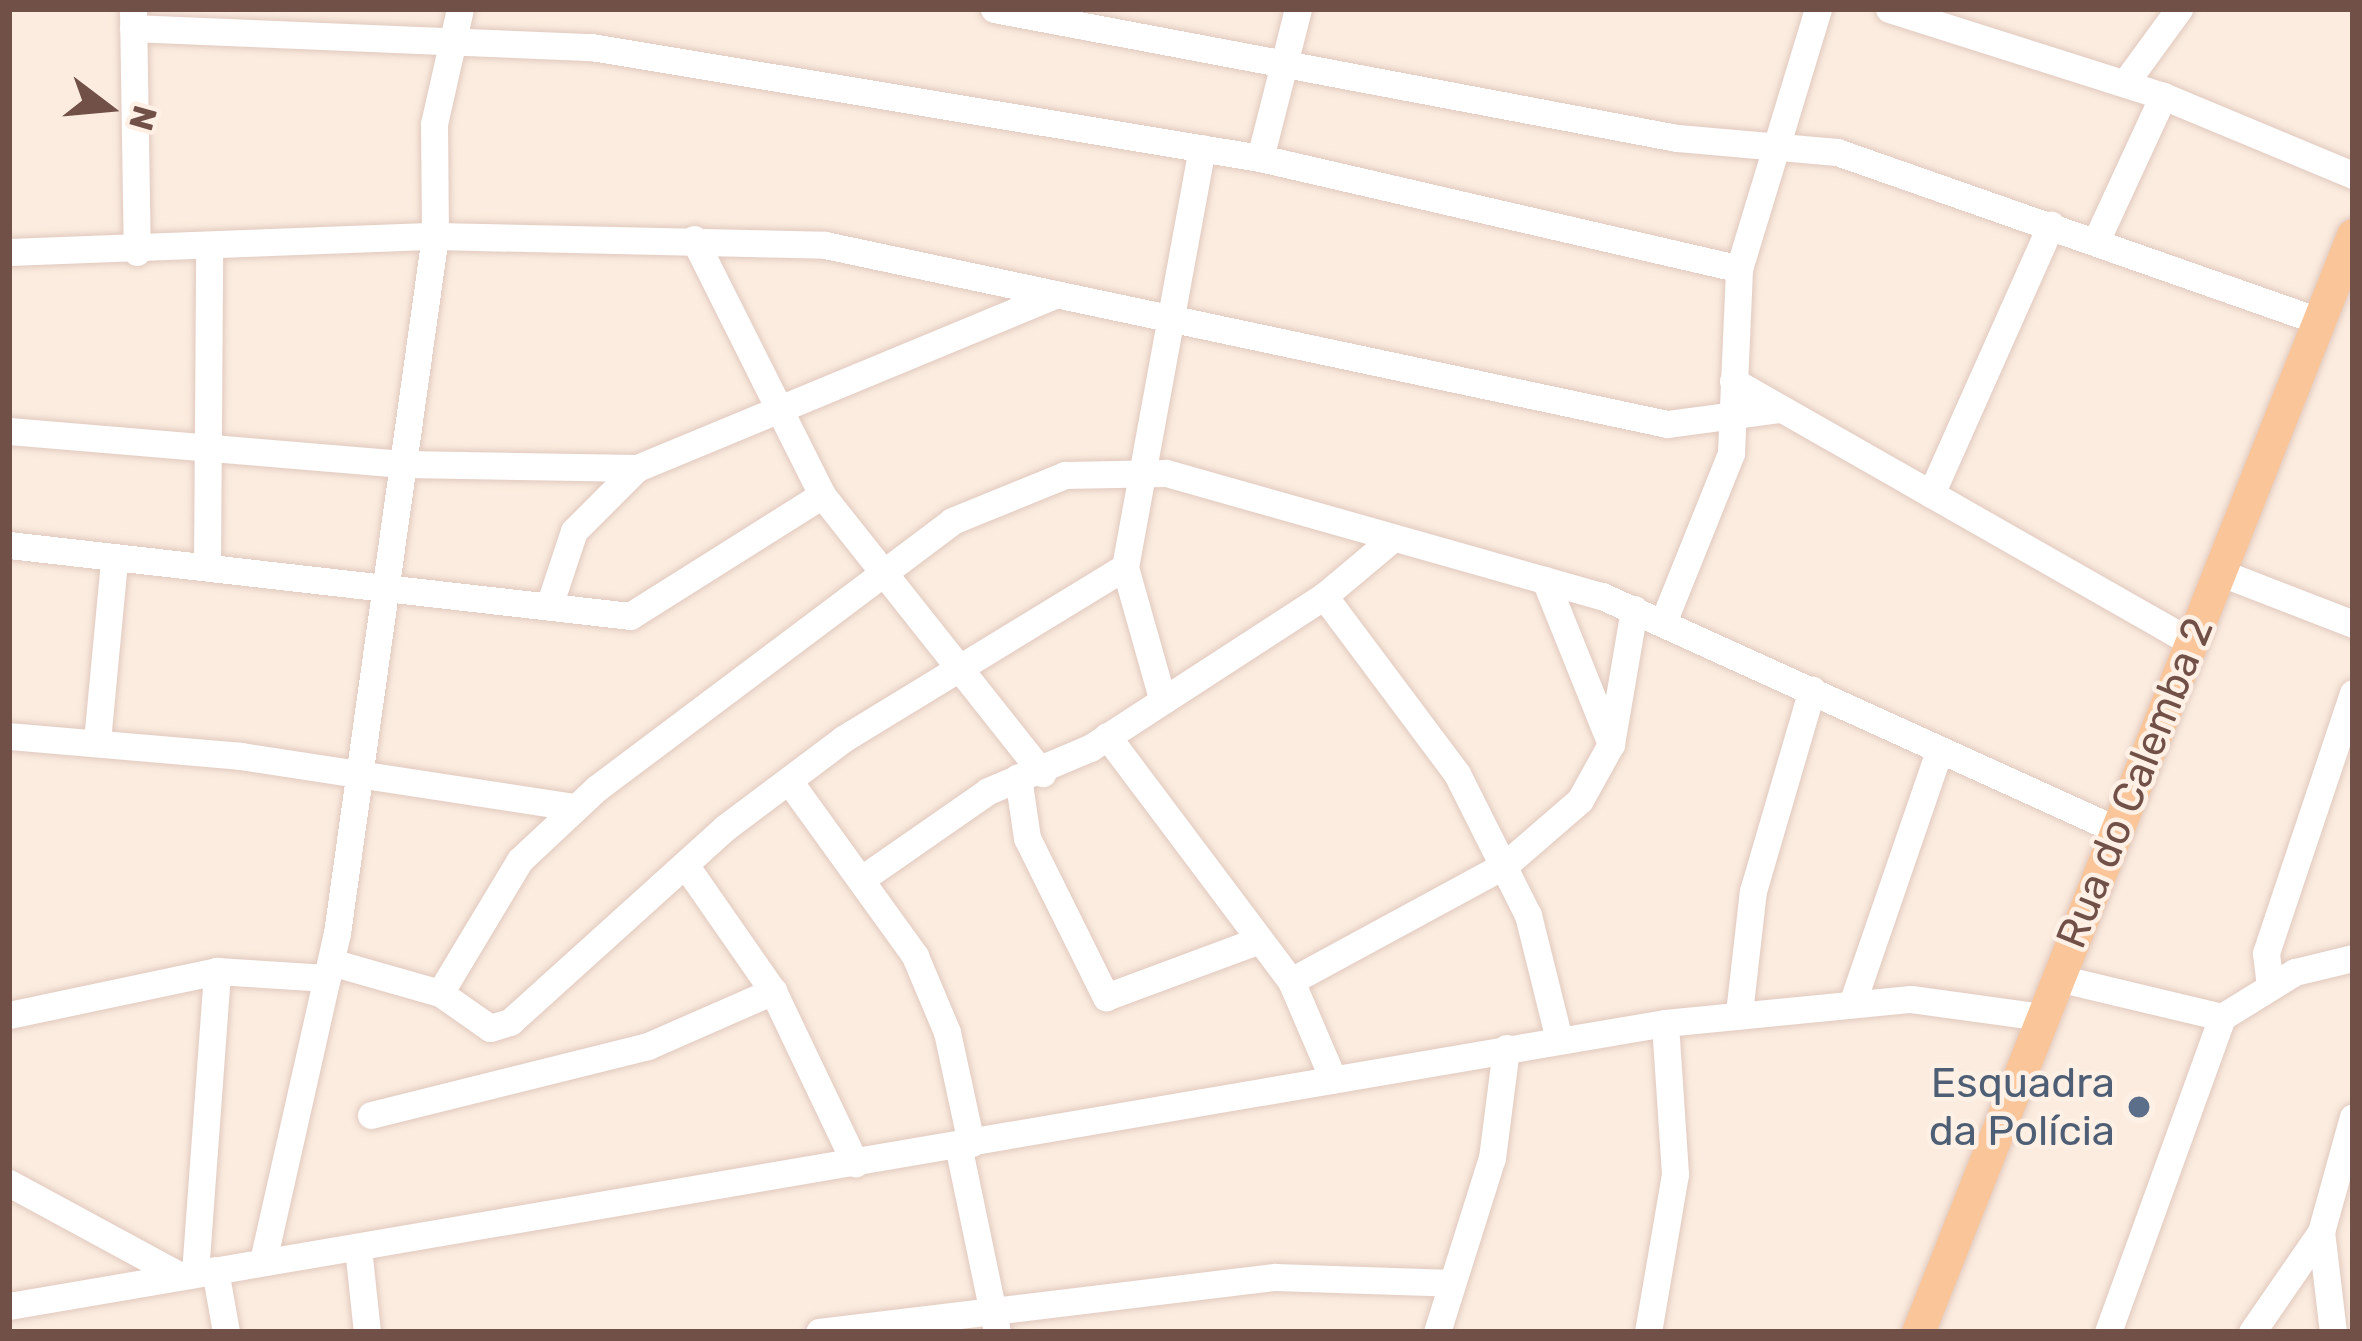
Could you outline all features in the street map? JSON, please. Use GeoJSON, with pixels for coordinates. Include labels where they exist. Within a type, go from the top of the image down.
{"type":"FeatureCollection","features":[{"type":"Feature","properties":{"kind":"main road","name":"Rua do Calemba 2"},"geometry":{"type":"LineString","coordinates":[[1918,1332],[2353,235]]}},
{"type":"Feature","properties":{"kind":"street"},"geometry":{"type":"LineString","coordinates":[[263,1261],[329,970],[351,777],[406,464],[435,236],[434,124],[460,9]]}},
{"type":"Feature","properties":{"kind":"street"},"geometry":{"type":"LineString","coordinates":[[994,9],[1677,138],[1772,140],[2051,224],[2319,322]]}},
{"type":"Feature","properties":{"kind":"street"},"geometry":{"type":"LineString","coordinates":[[1260,158],[1298,9]]}},
{"type":"Feature","properties":{"kind":"street"},"geometry":{"type":"LineString","coordinates":[[1664,620],[1718,496],[1733,421],[1739,268],[1772,140],[1818,9]]}},
{"type":"Feature","properties":{"kind":"street"},"geometry":{"type":"LineString","coordinates":[[1889,9],[2125,82],[2353,175]]}},
{"type":"Feature","properties":{"kind":"street"},"geometry":{"type":"LineString","coordinates":[[2125,82],[2179,9]]}},
{"type":"Feature","properties":{"kind":"street"},"geometry":{"type":"LineString","coordinates":[[137,252],[133,19],[591,47],[1260,158],[1739,268]]}},
{"type":"Feature","properties":{"kind":"street"},"geometry":{"type":"LineString","coordinates":[[2096,241],[2163,96]]}},
{"type":"Feature","properties":{"kind":"street"},"geometry":{"type":"LineString","coordinates":[[1162,698],[1125,568],[1202,148]]}},
{"type":"Feature","properties":{"kind":"street"},"geometry":{"type":"LineString","coordinates":[[1930,494],[2051,224]]}},
{"type":"Feature","properties":{"kind":"street"},"geometry":{"type":"LineString","coordinates":[[9,252],[137,252],[435,236],[824,245],[1667,424],[1733,421],[1780,409]]}},
{"type":"Feature","properties":{"kind":"street"},"geometry":{"type":"LineString","coordinates":[[694,239],[772,409],[822,495],[965,673],[1030,775],[1027,838],[1108,999],[1259,940]]}},
{"type":"Feature","properties":{"kind":"street"},"geometry":{"type":"LineString","coordinates":[[207,565],[209,248]]}},
{"type":"Feature","properties":{"kind":"street"},"geometry":{"type":"LineString","coordinates":[[549,606],[574,531],[637,469],[1054,295]]}},
{"type":"Feature","properties":{"kind":"street"},"geometry":{"type":"LineString","coordinates":[[1732,381],[2192,642]]}},
{"type":"Feature","properties":{"kind":"street"},"geometry":{"type":"LineString","coordinates":[[9,430],[207,442],[406,464],[637,469]]}},
{"type":"Feature","properties":{"kind":"street"},"geometry":{"type":"LineString","coordinates":[[440,993],[480,915],[574,807],[884,569],[1017,488],[1142,471],[1634,608],[1812,689],[1938,754],[2117,830]]}},
{"type":"Feature","properties":{"kind":"street"},"geometry":{"type":"LineString","coordinates":[[9,544],[114,561],[207,565],[384,593],[638,615],[822,495]]}},
{"type":"Feature","properties":{"kind":"street"},"geometry":{"type":"LineString","coordinates":[[863,878],[1030,775],[1106,736],[1324,596],[1394,538]]}},
{"type":"Feature","properties":{"kind":"street"},"geometry":{"type":"LineString","coordinates":[[98,741],[114,561]]}},
{"type":"Feature","properties":{"kind":"street"},"geometry":{"type":"LineString","coordinates":[[9,1015],[217,971],[329,970],[440,993],[487,1027],[510,1022],[789,781],[1125,568]]}},
{"type":"Feature","properties":{"kind":"street"},"geometry":{"type":"LineString","coordinates":[[2219,572],[2353,624]]}},
{"type":"Feature","properties":{"kind":"street"},"geometry":{"type":"LineString","coordinates":[[1545,580],[1611,744]]}},
{"type":"Feature","properties":{"kind":"street"},"geometry":{"type":"LineString","coordinates":[[1324,596],[1428,727],[1505,865],[1543,959],[1558,1039]]}},
{"type":"Feature","properties":{"kind":"street"},"geometry":{"type":"LineString","coordinates":[[1291,982],[1505,865],[1580,800],[1611,744],[1634,608]]}},
{"type":"Feature","properties":{"kind":"street"},"geometry":{"type":"LineString","coordinates":[[1739,1013],[1753,891],[1812,689]]}},
{"type":"Feature","properties":{"kind":"street"},"geometry":{"type":"LineString","coordinates":[[2270,986],[2266,953],[2343,751],[2353,693]]}},
{"type":"Feature","properties":{"kind":"street"},"geometry":{"type":"LineString","coordinates":[[9,736],[98,741],[574,807]]}},
{"type":"Feature","properties":{"kind":"street"},"geometry":{"type":"LineString","coordinates":[[1106,736],[1291,982],[1333,1078]]}},
{"type":"Feature","properties":{"kind":"street"},"geometry":{"type":"LineString","coordinates":[[1852,1001],[1938,754]]}},
{"type":"Feature","properties":{"kind":"street"},"geometry":{"type":"LineString","coordinates":[[789,781],[863,878],[932,991],[995,1319]]}},
{"type":"Feature","properties":{"kind":"street"},"geometry":{"type":"LineString","coordinates":[[686,866],[773,991],[855,1163]]}},
{"type":"Feature","properties":{"kind":"street"},"geometry":{"type":"LineString","coordinates":[[2108,1332],[2222,1017],[2270,986],[2351,961]]}},
{"type":"Feature","properties":{"kind":"street"},"geometry":{"type":"LineString","coordinates":[[217,971],[196,1273],[226,1332]]}},
{"type":"Feature","properties":{"kind":"street"},"geometry":{"type":"LineString","coordinates":[[2058,978],[2222,1017]]}},
{"type":"Feature","properties":{"kind":"street"},"geometry":{"type":"LineString","coordinates":[[370,1115],[626,1053],[773,991]]}},
{"type":"Feature","properties":{"kind":"street"},"geometry":{"type":"LineString","coordinates":[[9,1306],[1666,1023],[1852,1001],[2043,1017]]}},
{"type":"Feature","properties":{"kind":"street"},"geometry":{"type":"LineString","coordinates":[[1648,1332],[1675,1174],[1666,1023]]}},
{"type":"Feature","properties":{"kind":"street"},"geometry":{"type":"LineString","coordinates":[[1437,1332],[1492,1158],[1506,1048]]}},
{"type":"Feature","properties":{"kind":"street"},"geometry":{"type":"LineString","coordinates":[[2252,1332],[2321,1232],[2345,1162],[2353,1117]]}},
{"type":"Feature","properties":{"kind":"street"},"geometry":{"type":"LineString","coordinates":[[9,1183],[196,1273]]}},
{"type":"Feature","properties":{"kind":"street"},"geometry":{"type":"LineString","coordinates":[[2321,1232],[2339,1327]]}},
{"type":"Feature","properties":{"kind":"street"},"geometry":{"type":"LineString","coordinates":[[358,1248],[367,1332]]}},
{"type":"Feature","properties":{"kind":"street"},"geometry":{"type":"LineString","coordinates":[[819,1332],[995,1319],[1275,1277],[1452,1283]]}},
{"type":"Feature","properties":{"kind":"place","name":"Esquadra da Polícia"},"geometry":{"type":"Point","coordinates":[2139,1107]}}]}
